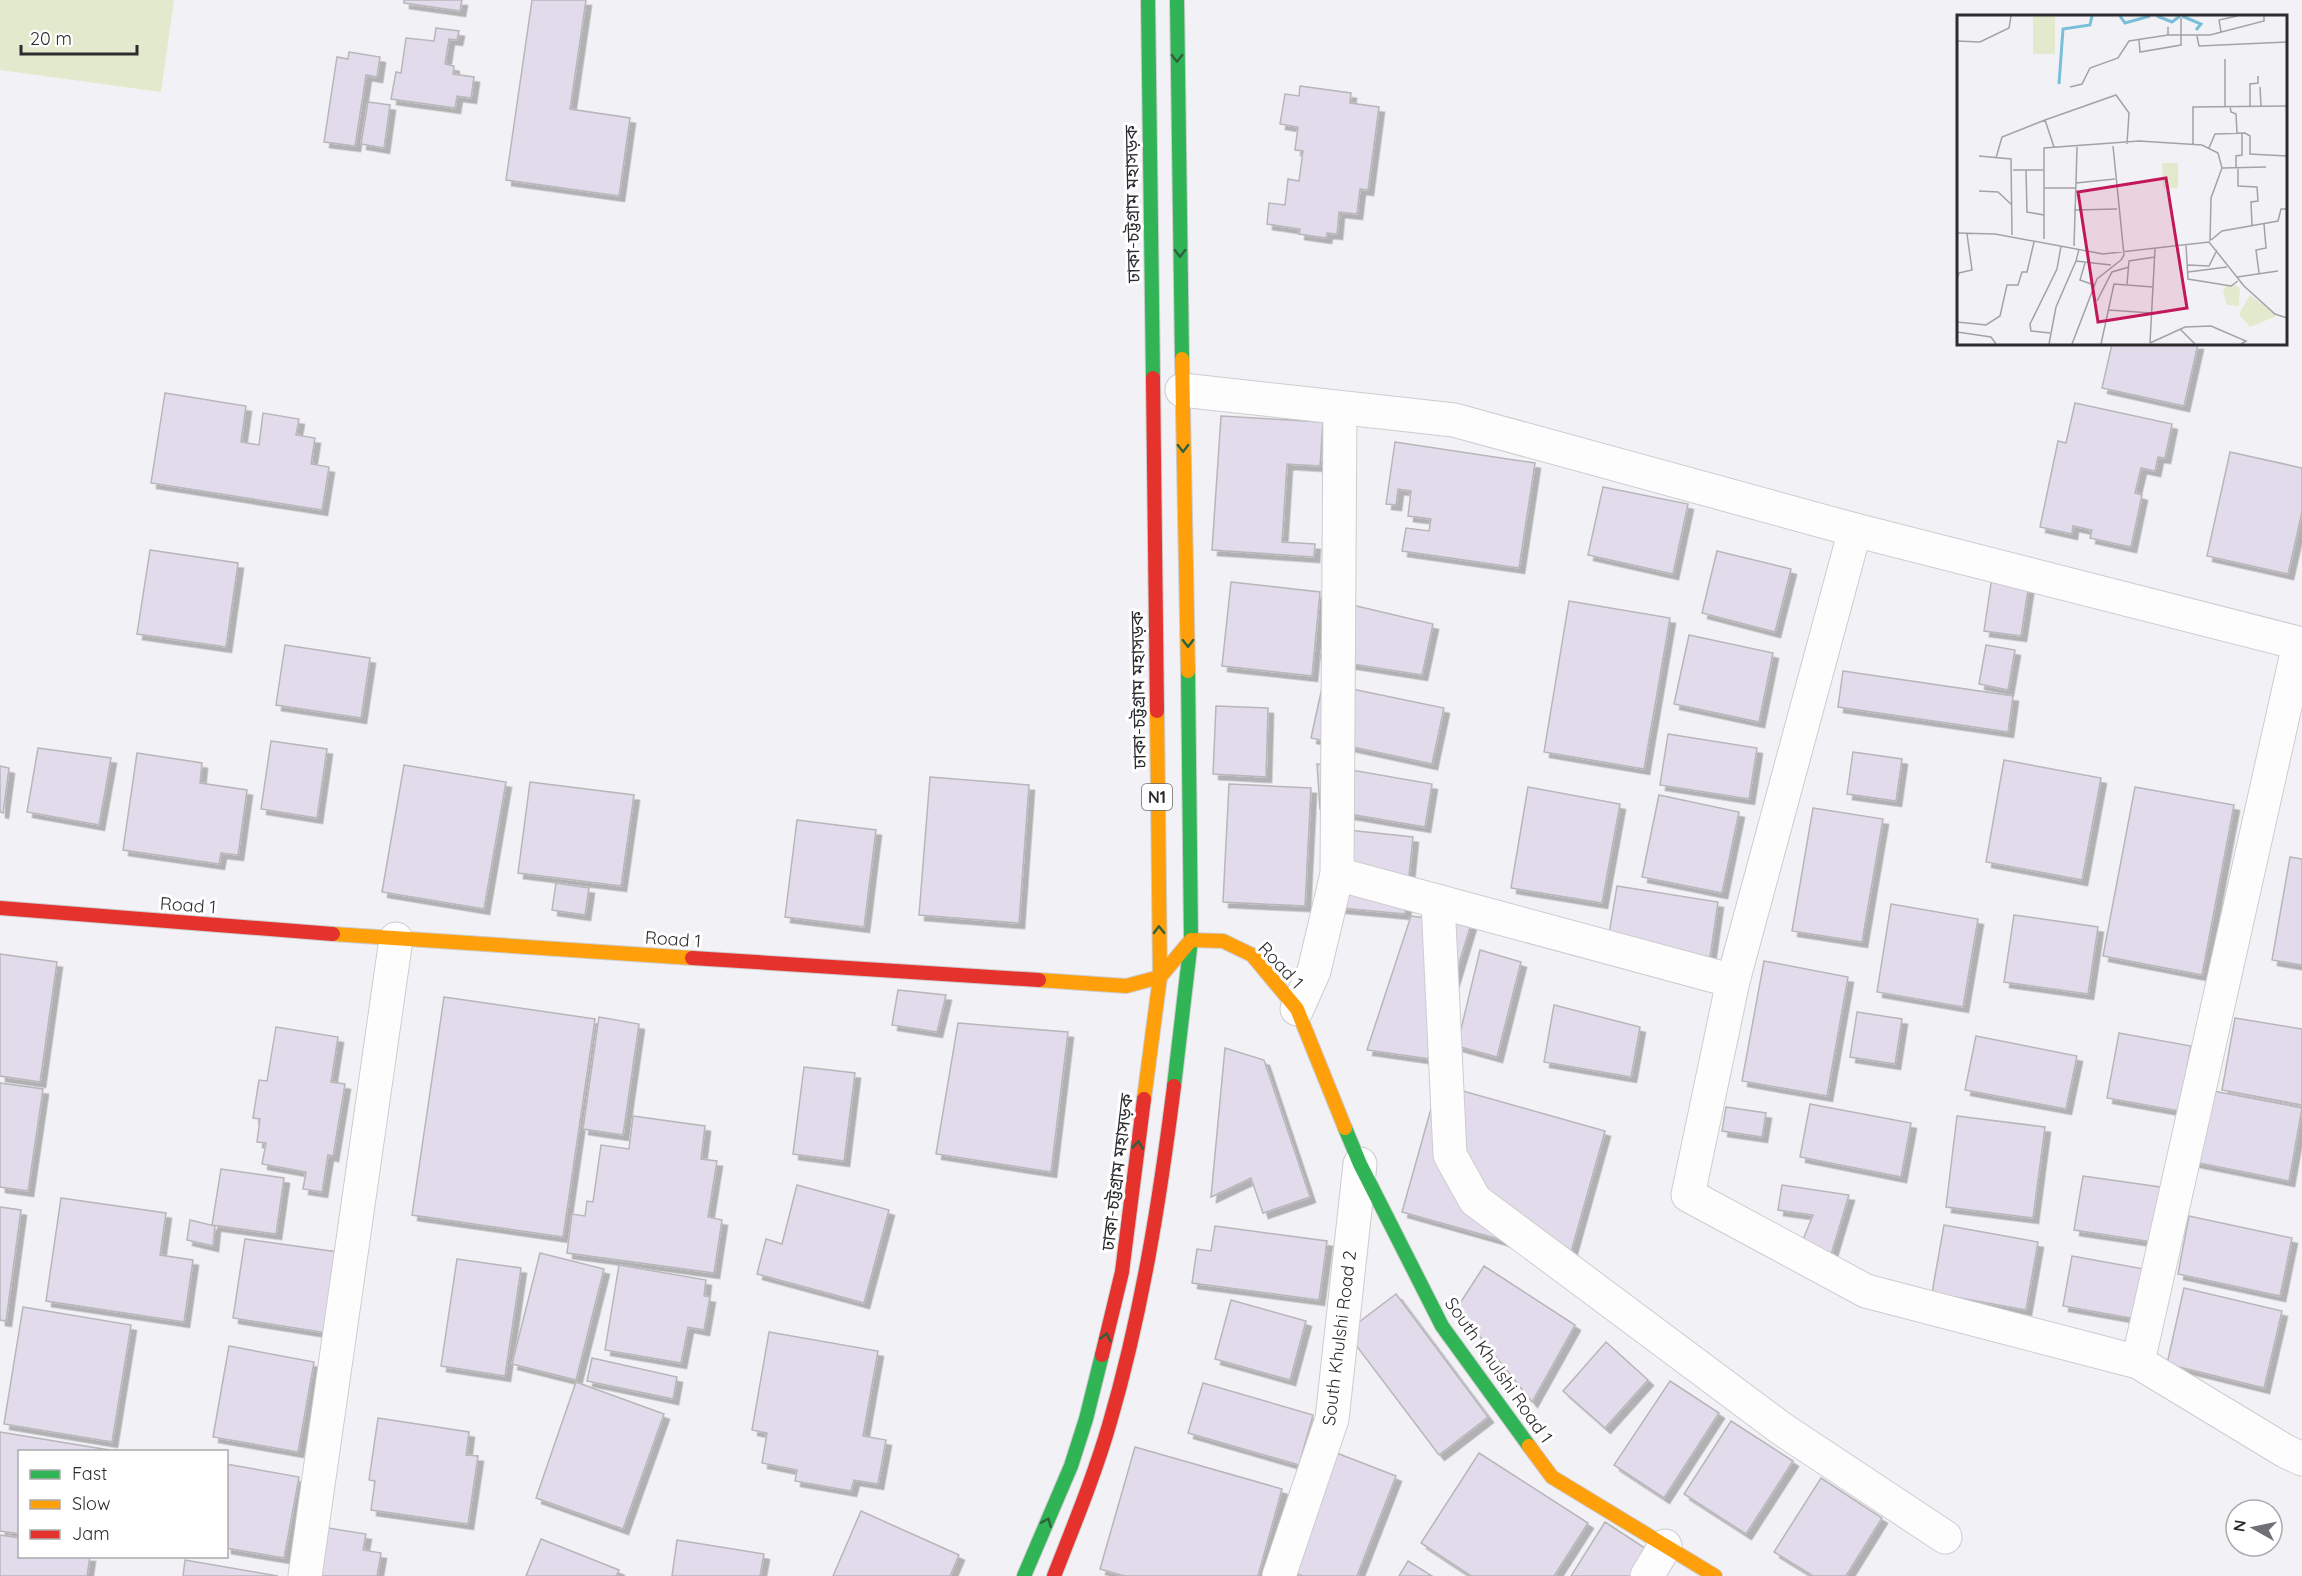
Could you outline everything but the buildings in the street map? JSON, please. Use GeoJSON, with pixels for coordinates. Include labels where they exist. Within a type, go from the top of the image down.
{"type":"FeatureCollection","features":[{"type":"Feature","properties":{"kind":"main road","name":"ঢাকা-চট্টগ্রাম মহাসড়ক"},"geometry":{"type":"LineString","coordinates":[[1024,1576],[1071,1466],[1086,1419],[1122,1272],[1160,977],[1148,0]]}},
{"type":"Feature","properties":{"kind":"main road","name":"N1"},"geometry":{"type":"LineString","coordinates":[[1054,1576],[1080,1511],[1110,1424],[1139,1311],[1166,1151],[1191,940],[1177,0]]}},
{"type":"Feature","properties":{"kind":"main road","name":"Road 1"},"geometry":{"type":"LineString","coordinates":[[0,908],[396,939],[1126,986],[1160,977]]}},
{"type":"Feature","properties":{"kind":"main road","name":"Road 1"},"geometry":{"type":"LineString","coordinates":[[1191,940],[1223,940],[1252,955],[1297,1009]]}},
{"type":"Feature","properties":{"kind":"main road"},"geometry":{"type":"LineString","coordinates":[[1160,977],[1191,940]]}},
{"type":"Feature","properties":{"kind":"main road","name":"South Khulshi Road 1"},"geometry":{"type":"LineString","coordinates":[[1297,1009],[1360,1164],[1442,1326],[1552,1477],[1715,1576]]}},
{"type":"Feature","properties":{"kind":"street"},"geometry":{"type":"LineString","coordinates":[[1182,390],[1454,420],[1855,530],[2300,644],[2138,1362]]}},
{"type":"Feature","properties":{"kind":"street"},"geometry":{"type":"LineString","coordinates":[[1297,1009],[1314,971],[1337,874],[1340,408]]}},
{"type":"Feature","properties":{"kind":"street"},"geometry":{"type":"LineString","coordinates":[[1855,530],[1733,981],[1688,1195],[1866,1291],[2138,1362],[2302,1459]]}},
{"type":"Feature","properties":{"kind":"street"},"geometry":{"type":"LineString","coordinates":[[1337,874],[1733,981]]}},
{"type":"Feature","properties":{"kind":"street"},"geometry":{"type":"LineString","coordinates":[[1438,901],[1450,1155],[1475,1200],[1782,1429],[1945,1537]]}},
{"type":"Feature","properties":{"kind":"street"},"geometry":{"type":"LineString","coordinates":[[305,1576],[396,939]]}},
{"type":"Feature","properties":{"kind":"street","name":"South Khulshi Road 2"},"geometry":{"type":"LineString","coordinates":[[1279,1576],[1332,1419],[1360,1164]]}},
{"type":"Feature","properties":{"kind":"street"},"geometry":{"type":"LineString","coordinates":[[1647,1576],[1665,1546]]}},
{"type":"Feature","properties":{"kind":"green space"},"geometry":{"type":"Polygon","coordinates":[[[0,0],[174,0],[161,92],[0,70],[0,0]]]}},
{"type":"Feature","properties":{"kind":"traffic: fast"},"geometry":{"type":"LineString","coordinates":[[1148,0],[1153,378]]}},
{"type":"Feature","properties":{"kind":"traffic: fast"},"geometry":{"type":"LineString","coordinates":[[1177,0],[1182,359]]}},
{"type":"Feature","properties":{"kind":"traffic: fast"},"geometry":{"type":"LineString","coordinates":[[1174,1086],[1191,940],[1188,671]]}},
{"type":"Feature","properties":{"kind":"traffic: fast"},"geometry":{"type":"LineString","coordinates":[[1345,1128],[1360,1164],[1442,1326],[1529,1446]]}},
{"type":"Feature","properties":{"kind":"traffic: fast"},"geometry":{"type":"LineString","coordinates":[[1024,1576],[1071,1466],[1086,1419],[1102,1355]]}},
{"type":"Feature","properties":{"kind":"traffic: slow"},"geometry":{"type":"LineString","coordinates":[[1182,359],[1188,671]]}},
{"type":"Feature","properties":{"kind":"traffic: slow"},"geometry":{"type":"LineString","coordinates":[[1144,1099],[1160,977],[1157,711]]}},
{"type":"Feature","properties":{"kind":"traffic: slow"},"geometry":{"type":"LineString","coordinates":[[333,934],[692,958]]}},
{"type":"Feature","properties":{"kind":"traffic: slow"},"geometry":{"type":"LineString","coordinates":[[1039,980],[1126,986],[1160,977],[1191,940],[1223,941],[1252,955],[1297,1009],[1345,1128]]}},
{"type":"Feature","properties":{"kind":"traffic: slow"},"geometry":{"type":"LineString","coordinates":[[1529,1446],[1552,1477],[1715,1576]]}},
{"type":"Feature","properties":{"kind":"traffic: jam"},"geometry":{"type":"LineString","coordinates":[[1153,378],[1157,711]]}},
{"type":"Feature","properties":{"kind":"traffic: jam"},"geometry":{"type":"LineString","coordinates":[[0,908],[333,934]]}},
{"type":"Feature","properties":{"kind":"traffic: jam"},"geometry":{"type":"LineString","coordinates":[[692,958],[1039,980]]}},
{"type":"Feature","properties":{"kind":"traffic: jam"},"geometry":{"type":"LineString","coordinates":[[1054,1576],[1098,1461],[1132,1339],[1163,1171],[1174,1086]]}},
{"type":"Feature","properties":{"kind":"traffic: jam"},"geometry":{"type":"LineString","coordinates":[[1102,1355],[1122,1272],[1144,1099]]}}]}
